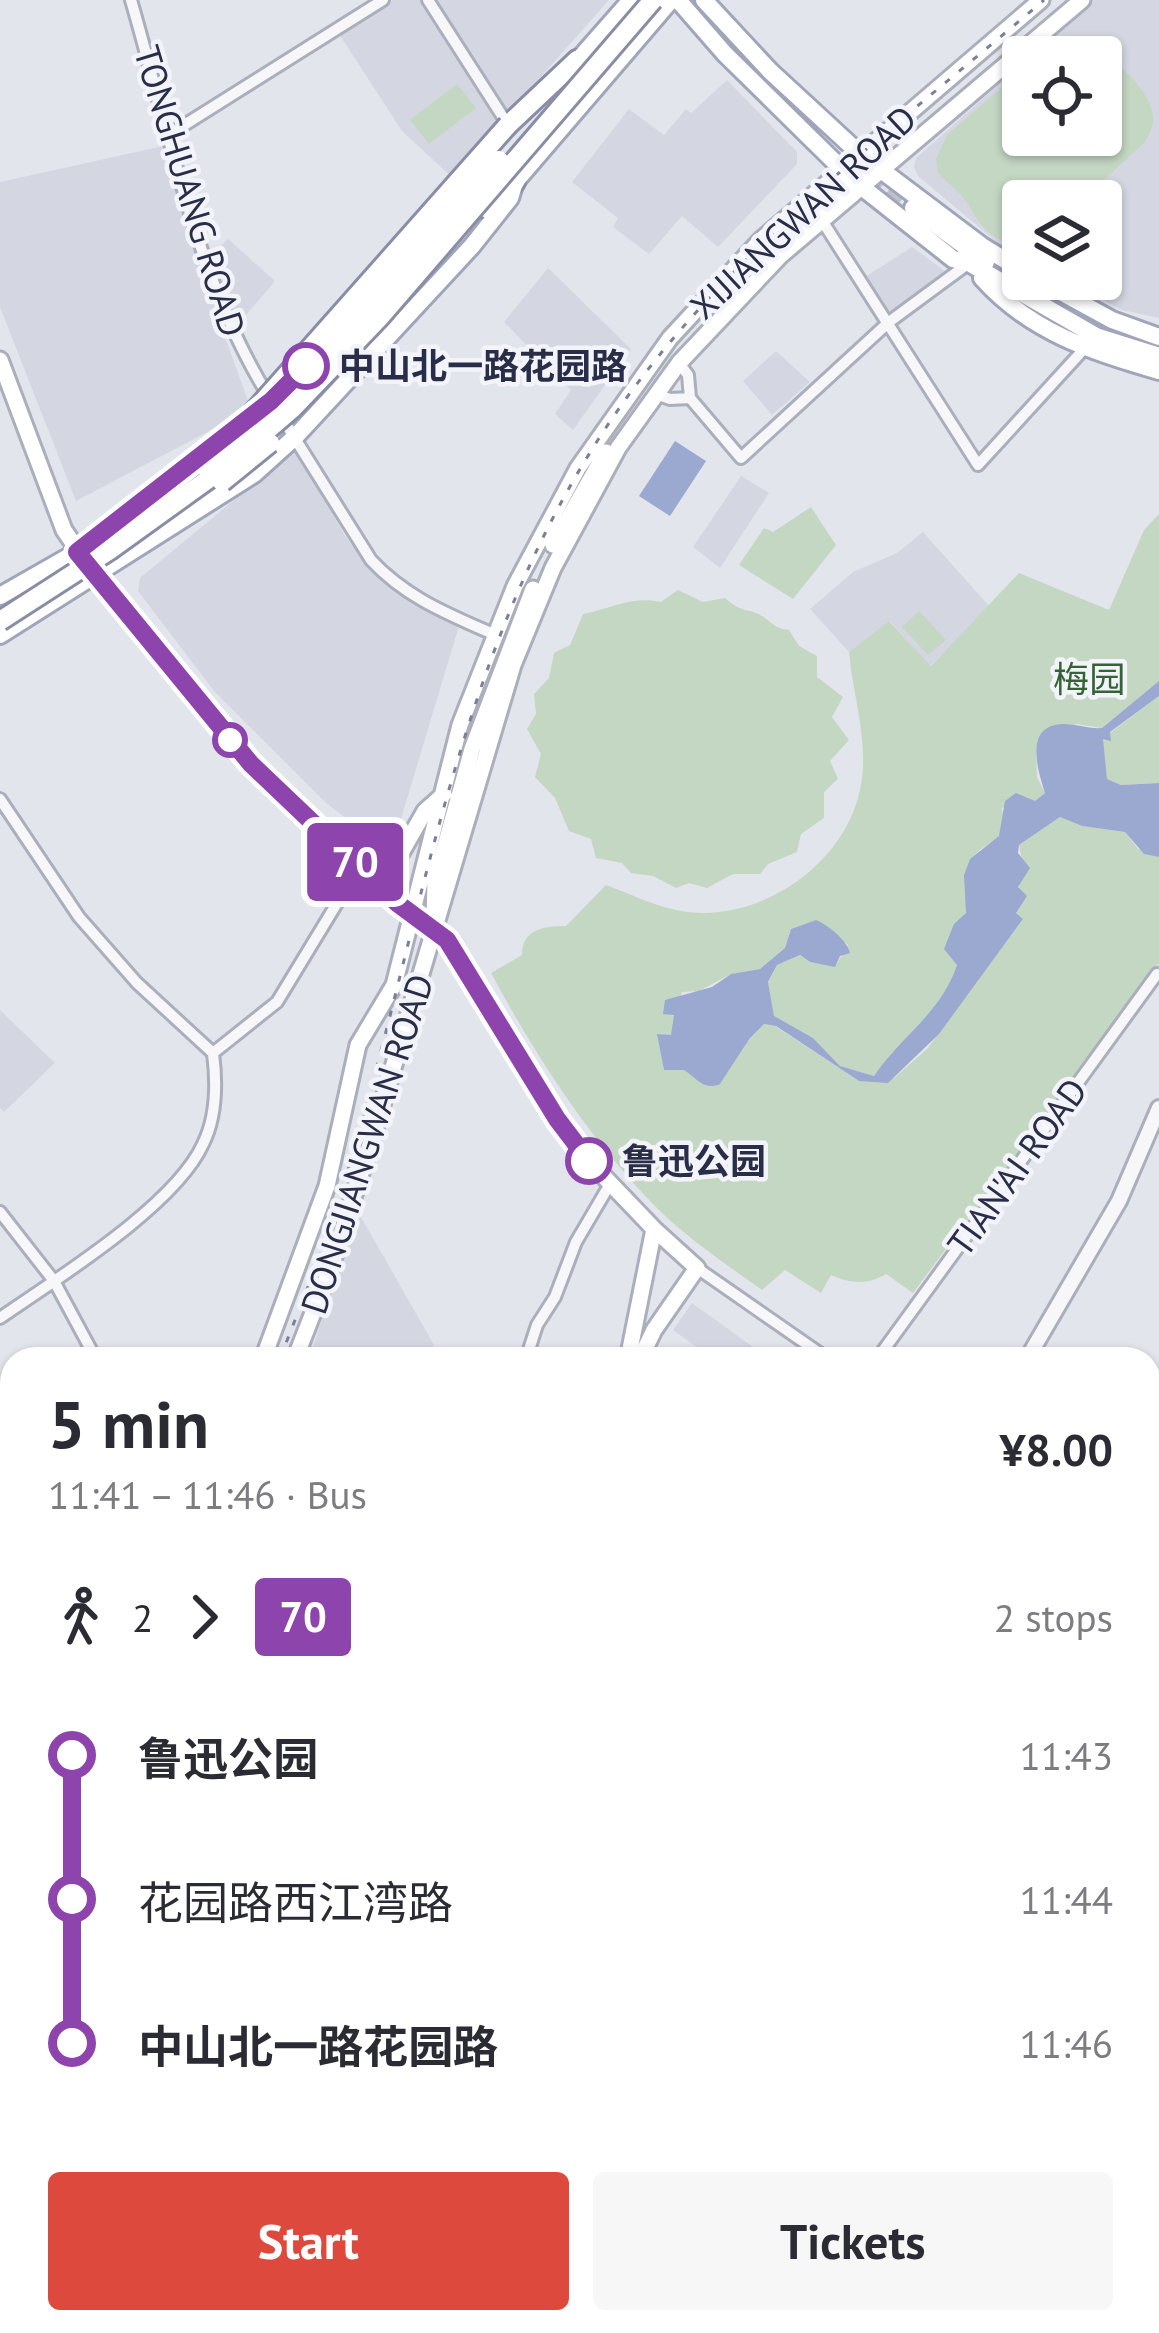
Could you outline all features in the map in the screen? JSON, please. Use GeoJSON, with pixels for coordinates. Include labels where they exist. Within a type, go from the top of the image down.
{"type":"FeatureCollection","features":[{"type":"Feature","properties":{"kind":"highway"},"geometry":{"type":"LineString","coordinates":[[0,607],[147,512],[282,401],[642,0]]}},
{"type":"Feature","properties":{"kind":"highway"},"geometry":{"type":"LineString","coordinates":[[110,550],[221,470],[292,409],[381,316],[653,0]]}},
{"type":"Feature","properties":{"kind":"highway"},"geometry":{"type":"LineString","coordinates":[[205,467],[508,125],[577,60]]}},
{"type":"Feature","properties":{"kind":"highway"},"geometry":{"type":"LineString","coordinates":[[0,621],[246,465],[309,408],[485,208],[515,182]]}},
{"type":"Feature","properties":{"kind":"main road"},"geometry":{"type":"LineString","coordinates":[[0,596],[77,552],[271,401],[631,0]]}},
{"type":"Feature","properties":{"kind":"main road"},"geometry":{"type":"LineString","coordinates":[[0,635],[254,474],[296,436],[472,246],[510,198],[515,182],[675,0],[852,180],[953,260],[969,263],[1081,328],[1159,364]]}},
{"type":"Feature","properties":{"kind":"main road"},"geometry":{"type":"LineString","coordinates":[[704,0],[770,71],[873,163],[1002,258]]}},
{"type":"Feature","properties":{"kind":"main road","name":"XIJIANGWAN ROAD"},"geometry":{"type":"LineString","coordinates":[[414,915],[460,725],[493,634],[578,468],[645,370],[704,298],[747,255],[873,163],[1041,0]]}},
{"type":"Feature","properties":{"kind":"main road"},"geometry":{"type":"LineString","coordinates":[[852,180],[1070,0]]}},
{"type":"Feature","properties":{"kind":"main road"},"geometry":{"type":"LineString","coordinates":[[873,163],[1082,0]]}},
{"type":"Feature","properties":{"kind":"main road","name":"DONGJIANGWAN ROAD"},"geometry":{"type":"LineString","coordinates":[[300,1347],[330,1269],[436,929],[491,728],[536,608],[582,511],[656,394],[746,289],[821,219],[852,180]]}},
{"type":"Feature","properties":{"kind":"main road","name":"DONGJIANGWAN ROAD"},"geometry":{"type":"LineString","coordinates":[[436,929],[434,882],[472,749],[515,628],[563,524],[639,402],[692,334],[799,223],[852,180]]}},
{"type":"Feature","properties":{"kind":"main road"},"geometry":{"type":"LineString","coordinates":[[913,208],[982,260],[1065,310],[1159,341]]}},
{"type":"Feature","properties":{"kind":"main road"},"geometry":{"type":"LineString","coordinates":[[969,263],[1013,308],[1041,328],[1084,349],[1159,364]]}},
{"type":"Feature","properties":{"kind":"main road"},"geometry":{"type":"LineString","coordinates":[[1075,300],[1159,341]]}},
{"type":"Feature","properties":{"kind":"main road"},"geometry":{"type":"LineString","coordinates":[[1065,328],[1159,364]]}},
{"type":"Feature","properties":{"kind":"main road"},"geometry":{"type":"LineString","coordinates":[[0,360],[64,530],[96,578],[230,741],[364,872],[436,929],[463,960],[557,1119],[610,1184],[697,1268],[645,1347]]}},
{"type":"Feature","properties":{"kind":"main road"},"geometry":{"type":"LineString","coordinates":[[336,844],[369,856],[401,853],[425,811],[444,794]]}},
{"type":"Feature","properties":{"kind":"main road","name":"DONGJIANGWAN ROAD"},"geometry":{"type":"LineString","coordinates":[[267,1347],[327,1186],[359,1040],[394,985],[414,915]]}},
{"type":"Feature","properties":{"kind":"main road"},"geometry":{"type":"LineString","coordinates":[[630,1347],[654,1229]]}},
{"type":"Feature","properties":{"kind":"main road"},"geometry":{"type":"LineString","coordinates":[[634,1326],[641,1338],[653,1330]]}},
{"type":"Feature","properties":{"kind":"street","name":"TONGHUANG ROAD"},"geometry":{"type":"LineString","coordinates":[[131,0],[217,300],[241,353],[364,548],[390,581],[493,634]]}},
{"type":"Feature","properties":{"kind":"street"},"geometry":{"type":"LineString","coordinates":[[170,134],[383,0]]}},
{"type":"Feature","properties":{"kind":"street"},"geometry":{"type":"LineString","coordinates":[[428,0],[508,125]]}},
{"type":"Feature","properties":{"kind":"street"},"geometry":{"type":"LineString","coordinates":[[821,219],[978,465],[1084,349]]}},
{"type":"Feature","properties":{"kind":"street"},"geometry":{"type":"LineString","coordinates":[[680,363],[688,376],[690,398],[741,458],[889,322],[969,263]]}},
{"type":"Feature","properties":{"kind":"street"},"geometry":{"type":"LineString","coordinates":[[656,394],[690,398]]}},
{"type":"Feature","properties":{"kind":"street"},"geometry":{"type":"LineString","coordinates":[[0,799],[79,917],[137,983],[213,1054],[213,1113],[197,1157],[149,1207],[0,1318]]}},
{"type":"Feature","properties":{"kind":"street"},"geometry":{"type":"LineString","coordinates":[[213,1054],[277,1002],[342,895],[364,872]]}},
{"type":"Feature","properties":{"kind":"street","name":"TIAN'AI ROAD"},"geometry":{"type":"LineString","coordinates":[[886,1347],[1157,974]]}},
{"type":"Feature","properties":{"kind":"street"},"geometry":{"type":"LineString","coordinates":[[1034,1347],[1103,1230],[1159,1108]]}},
{"type":"Feature","properties":{"kind":"street"},"geometry":{"type":"LineString","coordinates":[[530,1347],[579,1237],[610,1184]]}},
{"type":"Feature","properties":{"kind":"street"},"geometry":{"type":"LineString","coordinates":[[0,1212],[54,1281],[90,1347]]}},
{"type":"Feature","properties":{"kind":"street"},"geometry":{"type":"LineString","coordinates":[[697,1268],[811,1347]]}},
{"type":"Feature","properties":{"kind":"shaded area"},"geometry":{"type":"Polygon","coordinates":[[[393,0],[420,0],[502,124],[455,180],[402,131],[339,34],[393,0]]]}},
{"type":"Feature","properties":{"kind":"shaded area"},"geometry":{"type":"Polygon","coordinates":[[[434,0],[609,0],[508,114],[434,0]]]}},
{"type":"Feature","properties":{"kind":"shaded area"},"geometry":{"type":"Polygon","coordinates":[[[1093,0],[1159,0],[1159,318],[1122,310],[1103,300],[1122,300],[1122,180],[1002,180],[1002,246],[918,176],[914,167],[916,158],[1002,82],[1002,156],[1122,156],[1122,36],[1053,36],[1093,0]]]}},
{"type":"Feature","properties":{"kind":"shaded area"},"geometry":{"type":"Polygon","coordinates":[[[727,80],[797,152],[797,164],[718,247],[682,216],[649,254],[613,227],[618,218],[572,182],[629,109],[664,135],[686,109],[691,113],[727,80]]]}},
{"type":"Feature","properties":{"kind":"shaded area"},"geometry":{"type":"Polygon","coordinates":[[[168,145],[204,279],[251,409],[76,501],[0,307],[0,182],[168,145]]]}},
{"type":"Feature","properties":{"kind":"shaded area"},"geometry":{"type":"Polygon","coordinates":[[[228,239],[275,281],[235,328],[209,258],[228,239]]]}},
{"type":"Feature","properties":{"kind":"shaded area"},"geometry":{"type":"Polygon","coordinates":[[[912,247],[949,274],[889,315],[865,277],[912,247]]]}},
{"type":"Feature","properties":{"kind":"shaded area"},"geometry":{"type":"Polygon","coordinates":[[[548,268],[631,349],[573,430],[555,414],[571,390],[504,322],[548,268]]]}},
{"type":"Feature","properties":{"kind":"shaded area"},"geometry":{"type":"Polygon","coordinates":[[[776,351],[810,382],[772,415],[743,381],[776,351]]]}},
{"type":"Feature","properties":{"kind":"shaded area"},"geometry":{"type":"Polygon","coordinates":[[[292,452],[300,455],[345,536],[379,578],[459,626],[401,819],[387,835],[367,835],[325,802],[214,691],[138,591],[140,578],[292,452]]]}},
{"type":"Feature","properties":{"kind":"shaded area"},"geometry":{"type":"Polygon","coordinates":[[[741,476],[769,493],[720,568],[693,547],[741,476]]]}},
{"type":"Feature","properties":{"kind":"shaded area"},"geometry":{"type":"Polygon","coordinates":[[[923,532],[990,607],[930,666],[890,621],[849,652],[810,609],[853,572],[897,553],[923,532]]]}},
{"type":"Feature","properties":{"kind":"shaded area"},"geometry":{"type":"Polygon","coordinates":[[[0,1010],[55,1063],[4,1112],[0,1108],[0,1010]]]}},
{"type":"Feature","properties":{"kind":"shaded area"},"geometry":{"type":"Polygon","coordinates":[[[357,1210],[434,1345],[313,1347],[357,1210]]]}},
{"type":"Feature","properties":{"kind":"shaded area"},"geometry":{"type":"Polygon","coordinates":[[[692,1303],[753,1347],[696,1347],[673,1330],[692,1303]]]}},
{"type":"Feature","properties":{"kind":"green space"},"geometry":{"type":"Polygon","coordinates":[[[1122,68],[1143,91],[1153,115],[1144,143],[1104,180],[1002,180],[1002,240],[986,230],[965,199],[938,173],[936,159],[947,135],[1002,87],[1002,156],[1122,156],[1122,68]]]}},
{"type":"Feature","properties":{"kind":"green space"},"geometry":{"type":"Polygon","coordinates":[[[457,84],[476,108],[429,144],[410,120],[457,84]]]}},
{"type":"Feature","properties":{"kind":"green space"},"geometry":{"type":"Polygon","coordinates":[[[811,507],[836,545],[793,599],[739,565],[764,528],[773,532],[811,507]]]}},
{"type":"Feature","properties":{"kind":"green space","name":"梅园"},"geometry":{"type":"Polygon","coordinates":[[[1159,514],[1159,681],[1102,728],[1076,724],[1036,747],[1037,777],[1045,793],[1035,801],[1002,808],[999,836],[975,854],[967,868],[966,910],[950,956],[957,965],[950,982],[874,1076],[840,1066],[813,1038],[774,1017],[768,983],[777,965],[800,955],[810,962],[835,966],[848,945],[816,920],[791,929],[785,948],[760,969],[731,974],[699,991],[682,992],[671,1036],[658,1034],[664,1070],[684,1070],[720,1084],[763,1024],[775,1026],[859,1081],[894,1078],[927,1049],[1023,919],[1016,913],[1022,860],[1019,845],[1060,817],[1082,826],[1125,832],[1138,849],[1159,857],[1159,963],[913,1293],[886,1274],[859,1282],[831,1275],[821,1293],[785,1270],[762,1290],[677,1227],[628,1177],[564,1093],[491,973],[522,955],[530,934],[566,926],[606,885],[667,908],[706,913],[764,900],[791,885],[835,844],[860,790],[862,738],[849,652],[889,621],[931,666],[1019,573],[1109,610],[1144,530],[1159,514]]]}},
{"type":"Feature","properties":{"kind":"green space"},"geometry":{"type":"Polygon","coordinates":[[[678,590],[703,602],[725,598],[789,630],[799,646],[817,656],[817,677],[843,697],[832,717],[849,740],[830,761],[838,779],[824,792],[824,818],[801,834],[797,852],[768,864],[760,874],[733,874],[707,888],[689,883],[676,888],[653,876],[631,873],[622,863],[596,858],[591,839],[569,831],[555,798],[535,777],[541,754],[527,729],[536,714],[534,694],[549,678],[554,653],[570,645],[583,614],[631,602],[661,602],[678,590]]]}},
{"type":"Feature","properties":{"kind":"green space"},"geometry":{"type":"Polygon","coordinates":[[[919,611],[946,640],[928,655],[902,627],[919,611]]]}},
{"type":"Feature","properties":{"kind":"green space"},"geometry":{"type":"Polygon","coordinates":[[[1159,696],[1159,783],[1121,785],[1107,779],[1102,739],[1159,696]]]}},
{"type":"Feature","properties":{"kind":"water"},"geometry":{"type":"Polygon","coordinates":[[[675,441],[706,461],[670,516],[639,496],[675,441]]]}},
{"type":"Feature","properties":{"kind":"water"},"geometry":{"type":"Polygon","coordinates":[[[1159,681],[1159,696],[1110,732],[1111,741],[1103,739],[1107,779],[1121,785],[1159,783],[1159,857],[1144,854],[1125,832],[1082,826],[1060,817],[1019,845],[1018,853],[1030,868],[1018,887],[1027,896],[1016,913],[1023,919],[939,1034],[888,1083],[859,1081],[776,1026],[764,1024],[720,1084],[705,1085],[684,1070],[664,1070],[657,1034],[671,1035],[674,1015],[663,1014],[665,1000],[712,987],[731,974],[760,969],[785,948],[791,929],[816,920],[836,934],[850,953],[840,956],[835,967],[800,955],[777,965],[768,982],[774,1016],[813,1038],[840,1066],[874,1076],[950,982],[957,965],[944,949],[954,924],[966,913],[964,875],[970,859],[999,836],[1005,801],[1016,793],[1035,801],[1045,793],[1036,751],[1042,732],[1063,724],[1102,728],[1159,681]]]}},
{"type":"Feature","properties":{"kind":"tunnel"},"geometry":{"type":"LineString","coordinates":[[873,172],[913,208]]}},
{"type":"Feature","properties":{"kind":"tunnel"},"geometry":{"type":"LineString","coordinates":[[1030,310],[1065,328]]}},
{"type":"Feature","properties":{"kind":"railway"},"geometry":{"type":"LineString","coordinates":[[285,1347],[337,1206],[449,790],[481,689],[519,590],[566,493],[625,400],[718,288],[822,188],[1044,0]]}},
{"type":"Feature","properties":{"kind":"bus line","name":"70"},"geometry":{"type":"LineString","coordinates":[[306,366],[271,401],[77,552],[251,764],[397,903],[447,940],[557,1119],[589,1161]]}},
{"type":"Feature","properties":{"kind":"place","name":"中山北一路花园路"},"geometry":{"type":"Point","coordinates":[306,366]}},
{"type":"Feature","properties":{"kind":"place","name":"鲁迅公园"},"geometry":{"type":"Point","coordinates":[589,1161]}}]}
